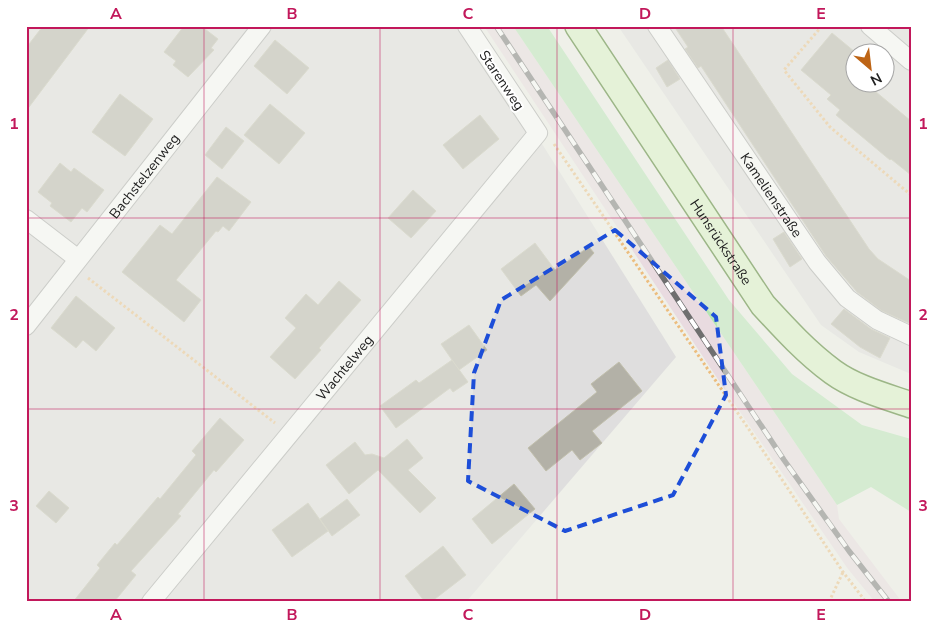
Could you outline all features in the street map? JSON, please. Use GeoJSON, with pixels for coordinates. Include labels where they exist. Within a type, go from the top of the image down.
{"type":"FeatureCollection","features":[{"type":"Feature","properties":{"kind":"main road","name":"Hunsrückstraße"},"geometry":{"type":"LineString","coordinates":[[578,26],[764,305],[796,341],[834,373],[874,393],[911,405]]}},
{"type":"Feature","properties":{"kind":"street","name":"Bachstelzenweg"},"geometry":{"type":"LineString","coordinates":[[26,326],[262,26]]}},
{"type":"Feature","properties":{"kind":"street","name":"Starenweg"},"geometry":{"type":"LineString","coordinates":[[467,26],[538,133]]}},
{"type":"Feature","properties":{"kind":"street","name":"Kamelienstraße"},"geometry":{"type":"LineString","coordinates":[[657,26],[818,262],[841,291],[847,298],[877,320],[911,336]]}},
{"type":"Feature","properties":{"kind":"street"},"geometry":{"type":"LineString","coordinates":[[870,26],[911,61]]}},
{"type":"Feature","properties":{"kind":"street","name":"Wachtelweg"},"geometry":{"type":"LineString","coordinates":[[151,602],[538,133]]}},
{"type":"Feature","properties":{"kind":"street"},"geometry":{"type":"LineString","coordinates":[[26,219],[76,262]]}},
{"type":"Feature","properties":{"kind":"path"},"geometry":{"type":"LineString","coordinates":[[822,26],[784,70],[830,127],[911,195]]}},
{"type":"Feature","properties":{"kind":"path"},"geometry":{"type":"LineString","coordinates":[[538,133],[549,137],[750,431],[843,572],[866,602]]}},
{"type":"Feature","properties":{"kind":"path"},"geometry":{"type":"LineString","coordinates":[[76,262],[288,434]]}},
{"type":"Feature","properties":{"kind":"path"},"geometry":{"type":"LineString","coordinates":[[829,602],[843,572]]}},
{"type":"Feature","properties":{"kind":"highlighted area"},"geometry":{"type":"Polygon","coordinates":[[[615,230],[716,317],[726,395],[673,495],[565,531],[468,481],[474,373],[501,300],[615,230]]]}},
{"type":"Feature","properties":{"kind":"shaded area"},"geometry":{"type":"Polygon","coordinates":[[[26,26],[468,26],[676,357],[466,602],[26,602],[26,26]]]}},
{"type":"Feature","properties":{"kind":"shaded area"},"geometry":{"type":"Polygon","coordinates":[[[484,26],[513,26],[837,505],[839,519],[902,602],[875,602],[848,569],[725,390],[484,26]]]}},
{"type":"Feature","properties":{"kind":"shaded area"},"geometry":{"type":"Polygon","coordinates":[[[618,26],[911,26],[911,374],[859,352],[821,325],[618,26]]]}},
{"type":"Feature","properties":{"kind":"green space"},"geometry":{"type":"Polygon","coordinates":[[[513,26],[547,26],[729,300],[792,374],[862,425],[911,439],[911,512],[871,487],[837,505],[513,26]]]}},
{"type":"Feature","properties":{"kind":"building"},"geometry":{"type":"Polygon","coordinates":[[[43,26],[90,26],[26,111],[26,48],[43,26]]]}},
{"type":"Feature","properties":{"kind":"building"},"geometry":{"type":"Polygon","coordinates":[[[184,26],[201,26],[218,39],[211,48],[214,50],[188,77],[173,65],[176,61],[164,52],[184,26]]]}},
{"type":"Feature","properties":{"kind":"building"},"geometry":{"type":"Polygon","coordinates":[[[674,26],[721,26],[869,249],[878,259],[911,281],[911,324],[882,311],[857,292],[826,256],[701,66],[698,68],[685,49],[688,47],[674,26]]]}},
{"type":"Feature","properties":{"kind":"building"},"geometry":{"type":"Polygon","coordinates":[[[832,33],[844,43],[844,92],[876,92],[911,121],[911,175],[836,115],[840,110],[827,99],[831,95],[801,70],[832,33]]]}},
{"type":"Feature","properties":{"kind":"building"},"geometry":{"type":"Polygon","coordinates":[[[275,40],[309,68],[287,94],[254,66],[275,40]]]}},
{"type":"Feature","properties":{"kind":"building"},"geometry":{"type":"Polygon","coordinates":[[[668,60],[680,79],[667,87],[656,68],[668,60]]]}},
{"type":"Feature","properties":{"kind":"building"},"geometry":{"type":"Polygon","coordinates":[[[120,94],[153,119],[125,156],[92,132],[120,94]]]}},
{"type":"Feature","properties":{"kind":"building"},"geometry":{"type":"Polygon","coordinates":[[[270,104],[305,133],[279,164],[244,135],[270,104]]]}},
{"type":"Feature","properties":{"kind":"building"},"geometry":{"type":"Polygon","coordinates":[[[480,115],[499,139],[463,169],[443,145],[480,115]]]}},
{"type":"Feature","properties":{"kind":"building"},"geometry":{"type":"Polygon","coordinates":[[[226,127],[244,141],[222,169],[205,155],[226,127]]]}},
{"type":"Feature","properties":{"kind":"building"},"geometry":{"type":"Polygon","coordinates":[[[60,163],[71,172],[74,168],[104,190],[87,212],[82,208],[71,222],[50,206],[52,203],[38,192],[60,163]]]}},
{"type":"Feature","properties":{"kind":"building"},"geometry":{"type":"Polygon","coordinates":[[[217,177],[251,202],[229,231],[223,226],[218,232],[216,231],[176,280],[201,300],[184,322],[122,272],[160,225],[172,234],[217,177]]]}},
{"type":"Feature","properties":{"kind":"building"},"geometry":{"type":"Polygon","coordinates":[[[413,190],[436,211],[411,238],[388,218],[413,190]]]}},
{"type":"Feature","properties":{"kind":"building"},"geometry":{"type":"Polygon","coordinates":[[[784,232],[802,259],[790,267],[773,239],[784,232]]]}},
{"type":"Feature","properties":{"kind":"building"},"geometry":{"type":"Polygon","coordinates":[[[535,243],[555,270],[589,247],[594,253],[550,301],[536,285],[521,296],[501,269],[535,243]]]}},
{"type":"Feature","properties":{"kind":"building"},"geometry":{"type":"Polygon","coordinates":[[[339,281],[361,300],[295,379],[270,357],[296,328],[285,318],[306,294],[318,305],[339,281]]]}},
{"type":"Feature","properties":{"kind":"building"},"geometry":{"type":"Polygon","coordinates":[[[76,296],[115,328],[96,351],[83,340],[76,348],[51,328],[76,296]]]}},
{"type":"Feature","properties":{"kind":"building"},"geometry":{"type":"Polygon","coordinates":[[[844,309],[871,329],[890,338],[880,358],[860,347],[831,324],[844,309]]]}},
{"type":"Feature","properties":{"kind":"building"},"geometry":{"type":"Polygon","coordinates":[[[469,325],[487,350],[459,370],[441,344],[469,325]]]}},
{"type":"Feature","properties":{"kind":"building"},"geometry":{"type":"Polygon","coordinates":[[[452,360],[468,382],[453,392],[450,388],[396,428],[380,406],[416,380],[419,383],[452,360]]]}},
{"type":"Feature","properties":{"kind":"building"},"geometry":{"type":"Polygon","coordinates":[[[619,362],[642,391],[592,431],[602,443],[580,460],[572,450],[546,471],[528,448],[597,392],[591,384],[619,362]]]}},
{"type":"Feature","properties":{"kind":"building"},"geometry":{"type":"Polygon","coordinates":[[[220,418],[244,440],[216,472],[214,470],[178,514],[181,516],[131,571],[136,575],[114,602],[73,602],[100,568],[97,565],[115,543],[117,545],[158,497],[160,499],[196,455],[192,451],[220,418]]]}},
{"type":"Feature","properties":{"kind":"building"},"geometry":{"type":"Polygon","coordinates":[[[407,439],[423,458],[408,470],[436,498],[420,513],[378,470],[349,494],[326,465],[355,442],[365,455],[372,454],[384,458],[407,439]]]}},
{"type":"Feature","properties":{"kind":"building"},"geometry":{"type":"Polygon","coordinates":[[[514,484],[535,509],[492,544],[472,519],[514,484]]]}},
{"type":"Feature","properties":{"kind":"building"},"geometry":{"type":"Polygon","coordinates":[[[49,491],[69,508],[56,523],[36,506],[49,491]]]}},
{"type":"Feature","properties":{"kind":"building"},"geometry":{"type":"Polygon","coordinates":[[[347,499],[360,515],[332,536],[320,519],[347,499]]]}},
{"type":"Feature","properties":{"kind":"building"},"geometry":{"type":"Polygon","coordinates":[[[308,503],[328,531],[292,557],[272,530],[308,503]]]}},
{"type":"Feature","properties":{"kind":"building"},"geometry":{"type":"Polygon","coordinates":[[[443,546],[466,575],[431,602],[425,602],[405,576],[443,546]]]}},
{"type":"Feature","properties":{"kind":"railway"},"geometry":{"type":"LineString","coordinates":[[496,26],[784,460],[849,551],[889,602]]}}]}
